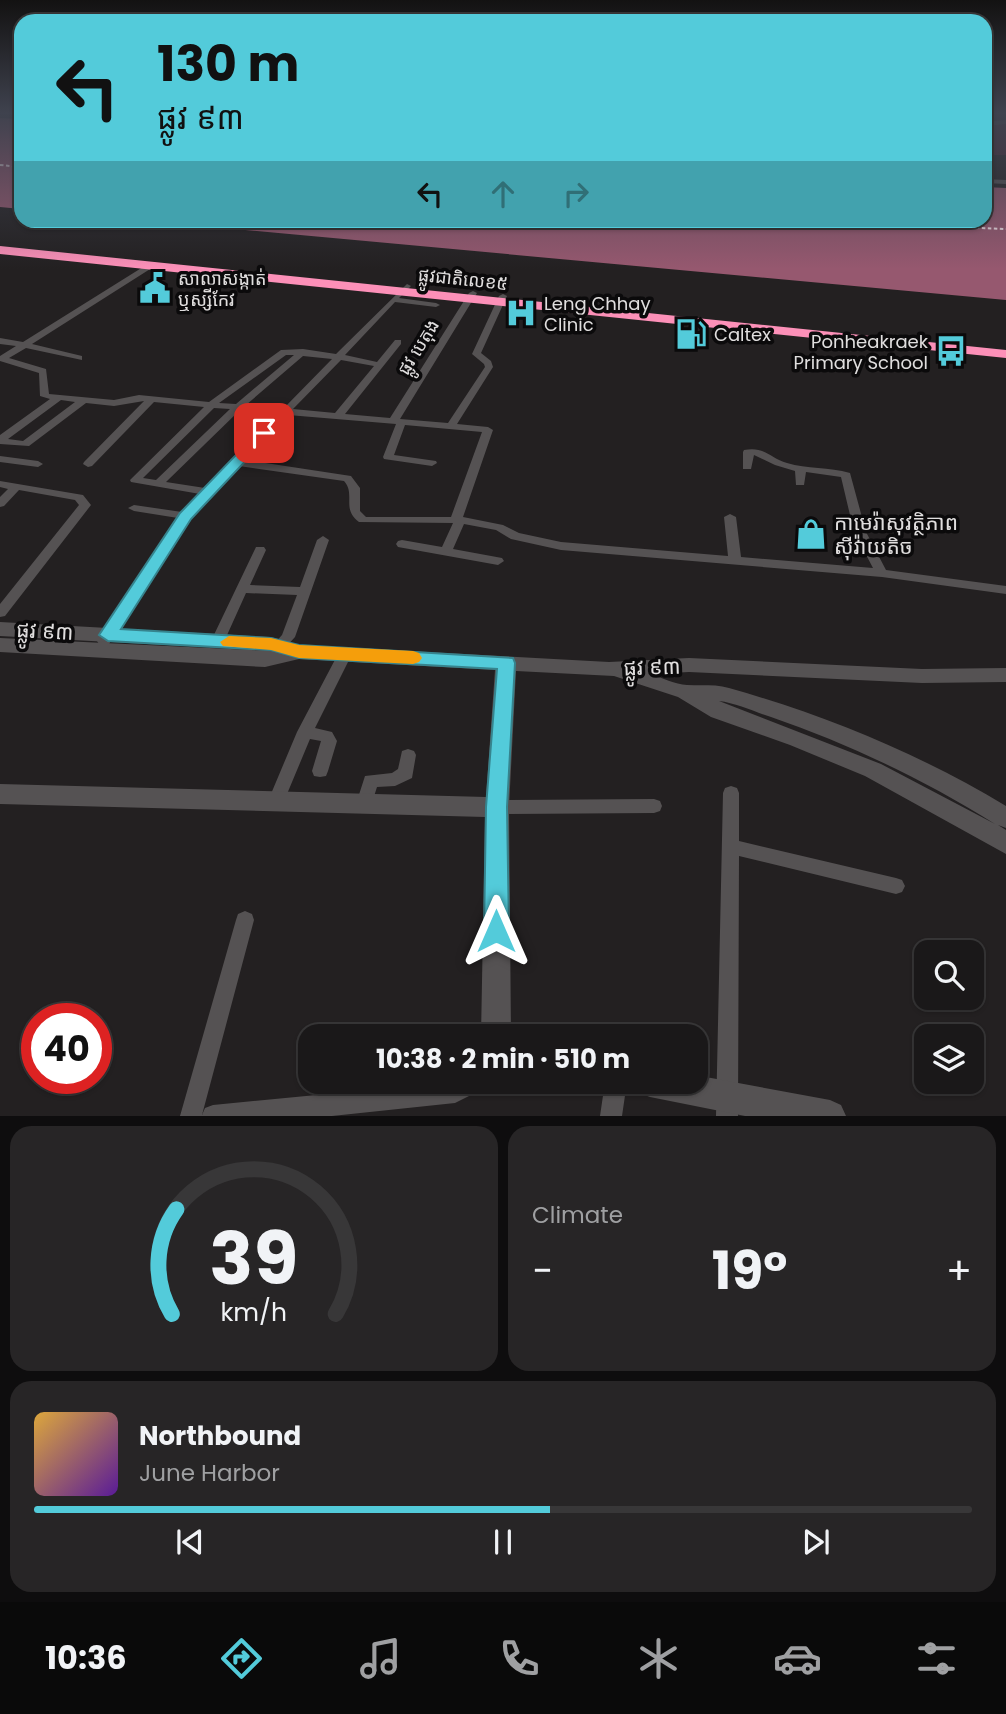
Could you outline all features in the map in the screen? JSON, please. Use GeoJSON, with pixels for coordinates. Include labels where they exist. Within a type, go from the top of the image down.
{"type":"FeatureCollection","features":[{"type":"Feature","properties":{"kind":"highway","name":"ផ្លូវជាតិលេខ៥"},"geometry":{"type":"LineString","coordinates":[[0,248],[401,292]]}},
{"type":"Feature","properties":{"kind":"highway","name":"ផ្លូវជាតិលេខ៥"},"geometry":{"type":"LineString","coordinates":[[0,248],[401,292],[471,295],[1006,348]]}},
{"type":"Feature","properties":{"kind":"highway","name":"ផ្លូវជាតិលេខ៥"},"geometry":{"type":"LineString","coordinates":[[501,298],[1006,354]]}},
{"type":"Feature","properties":{"kind":"street"},"geometry":{"type":"LineString","coordinates":[[154,264],[2,359],[43,371],[43,396],[114,403],[134,399],[151,400],[488,430],[446,552]]}},
{"type":"Feature","properties":{"kind":"street"},"geometry":{"type":"LineString","coordinates":[[103,643],[185,516],[401,292],[436,305]]}},
{"type":"Feature","properties":{"kind":"street","name":"ផ្លូវ បេតុង"},"geometry":{"type":"LineString","coordinates":[[398,420],[471,295]]}},
{"type":"Feature","properties":{"kind":"street"},"geometry":{"type":"LineString","coordinates":[[452,425],[489,367],[476,354],[501,298]]}},
{"type":"Feature","properties":{"kind":"street"},"geometry":{"type":"LineString","coordinates":[[0,341],[79,358]]}},
{"type":"Feature","properties":{"kind":"street"},"geometry":{"type":"LineString","coordinates":[[337,417],[398,342]]}},
{"type":"Feature","properties":{"kind":"street"},"geometry":{"type":"LineString","coordinates":[[207,492],[135,480],[211,406],[284,352],[340,357],[380,365]]}},
{"type":"Feature","properties":{"kind":"street"},"geometry":{"type":"LineString","coordinates":[[157,485],[237,408],[303,352]]}},
{"type":"Feature","properties":{"kind":"street"},"geometry":{"type":"LineString","coordinates":[[0,440],[58,398]]}},
{"type":"Feature","properties":{"kind":"street"},"geometry":{"type":"LineString","coordinates":[[0,440],[25,444],[84,400]]}},
{"type":"Feature","properties":{"kind":"street"},"geometry":{"type":"LineString","coordinates":[[88,464],[151,400]]}},
{"type":"Feature","properties":{"kind":"street"},"geometry":{"type":"LineString","coordinates":[[398,420],[388,457],[432,463]]}},
{"type":"Feature","properties":{"kind":"street"},"geometry":{"type":"LineString","coordinates":[[747,467],[748,452],[751,451],[766,454],[780,464],[846,475],[860,532],[882,573]]}},
{"type":"Feature","properties":{"kind":"street"},"geometry":{"type":"LineString","coordinates":[[0,458],[38,464]]}},
{"type":"Feature","properties":{"kind":"street"},"geometry":{"type":"LineString","coordinates":[[236,462],[346,478],[354,482],[356,489],[353,511],[355,516],[363,520],[458,520],[499,527],[515,536],[561,546],[882,573],[1006,590]]}},
{"type":"Feature","properties":{"kind":"street"},"geometry":{"type":"LineString","coordinates":[[800,483],[801,468]]}},
{"type":"Feature","properties":{"kind":"street"},"geometry":{"type":"LineString","coordinates":[[0,484],[79,497],[85,505],[0,612]]}},
{"type":"Feature","properties":{"kind":"street"},"geometry":{"type":"LineString","coordinates":[[0,504],[16,487]]}},
{"type":"Feature","properties":{"kind":"street"},"geometry":{"type":"LineString","coordinates":[[134,508],[185,516]]}},
{"type":"Feature","properties":{"kind":"street"},"geometry":{"type":"LineString","coordinates":[[730,517],[735,561]]}},
{"type":"Feature","properties":{"kind":"street"},"geometry":{"type":"LineString","coordinates":[[289,649],[288,637],[323,540]]}},
{"type":"Feature","properties":{"kind":"street"},"geometry":{"type":"LineString","coordinates":[[402,544],[498,561]]}},
{"type":"Feature","properties":{"kind":"street"},"geometry":{"type":"LineString","coordinates":[[218,641],[260,550]]}},
{"type":"Feature","properties":{"kind":"street"},"geometry":{"type":"LineString","coordinates":[[242,589],[304,591]]}},
{"type":"Feature","properties":{"kind":"street","name":"ផ្លូវ ៩៣"},"geometry":{"type":"LineString","coordinates":[[0,629],[265,660],[289,649]]}},
{"type":"Feature","properties":{"kind":"street","name":"ផ្លូវ ៩៣"},"geometry":{"type":"LineString","coordinates":[[0,645],[218,641],[345,654],[609,669],[690,665],[922,676],[1006,675]]}},
{"type":"Feature","properties":{"kind":"street"},"geometry":{"type":"LineString","coordinates":[[276,802],[305,732],[345,654]]}},
{"type":"Feature","properties":{"kind":"street"},"geometry":{"type":"LineString","coordinates":[[496,1024],[497,807],[506,663]]}},
{"type":"Feature","properties":{"kind":"street"},"geometry":{"type":"LineString","coordinates":[[685,692],[682,677],[690,665]]}},
{"type":"Feature","properties":{"kind":"street"},"geometry":{"type":"LineString","coordinates":[[609,669],[685,692],[719,711],[799,739],[873,770],[965,818],[1006,843]]}},
{"type":"Feature","properties":{"kind":"street"},"geometry":{"type":"LineString","coordinates":[[685,692],[725,694],[812,723],[893,758],[1006,818]]}},
{"type":"Feature","properties":{"kind":"street"},"geometry":{"type":"LineString","coordinates":[[305,732],[327,736],[329,741],[320,771]]}},
{"type":"Feature","properties":{"kind":"street"},"geometry":{"type":"LineString","coordinates":[[365,804],[371,781],[401,777],[405,773],[408,755]]}},
{"type":"Feature","properties":{"kind":"street"},"geometry":{"type":"LineString","coordinates":[[728,1105],[731,793]]}},
{"type":"Feature","properties":{"kind":"street"},"geometry":{"type":"LineString","coordinates":[[0,794],[497,807],[654,806]]}},
{"type":"Feature","properties":{"kind":"street"},"geometry":{"type":"LineString","coordinates":[[730,846],[896,887]]}},
{"type":"Feature","properties":{"kind":"street"},"geometry":{"type":"LineString","coordinates":[[191,1115],[245,920]]}},
{"type":"Feature","properties":{"kind":"street"},"geometry":{"type":"LineString","coordinates":[[213,1115],[439,1094]]}},
{"type":"Feature","properties":{"kind":"street"},"geometry":{"type":"LineString","coordinates":[[611,1115],[614,1094]]}},
{"type":"Feature","properties":{"kind":"street"},"geometry":{"type":"LineString","coordinates":[[691,1094],[728,1105],[830,1115]]}},
{"type":"Feature","properties":{"kind":"shaded area"},"geometry":{"type":"Polygon","coordinates":[[[0,165],[14,165],[14,208],[0,207],[0,165]]]}},
{"type":"Feature","properties":{"kind":"shaded area"},"geometry":{"type":"Polygon","coordinates":[[[992,187],[1006,188],[1006,300],[224,228],[992,228],[992,187]]]}},
{"type":"Feature","properties":{"kind":"ferry route"},"geometry":{"type":"LineString","coordinates":[[1,165],[14,166]]}},
{"type":"Feature","properties":{"kind":"ferry route"},"geometry":{"type":"LineString","coordinates":[[982,228],[1006,229]]}},
{"type":"Feature","properties":{"kind":"slow traffic"},"geometry":{"type":"LineString","coordinates":[[229,642],[271,644],[299,652],[413,658]]}},
{"type":"Feature","properties":{"kind":"place","name":"សាលាសង្កាត់ ឬស្សីកែវ"},"geometry":{"type":"Point","coordinates":[155,288]}},
{"type":"Feature","properties":{"kind":"place","name":"Leng Chhay Clinic"},"geometry":{"type":"Point","coordinates":[521,313]}},
{"type":"Feature","properties":{"kind":"place","name":"Caltex"},"geometry":{"type":"Point","coordinates":[691,334]}},
{"type":"Feature","properties":{"kind":"place","name":"Ponheakraek Primary School"},"geometry":{"type":"Point","coordinates":[951,351]}},
{"type":"Feature","properties":{"kind":"place","name":"កាមេរ៉ាសុវត្ថិភាព ស៊ីវ៉ាយតិច"},"geometry":{"type":"Point","coordinates":[811,534]}},
{"type":"Feature","properties":{"kind":"route"},"geometry":{"type":"LineString","coordinates":[[264,433],[185,516],[108,635],[271,644],[299,652],[506,663],[497,807],[496,931]]}}]}
